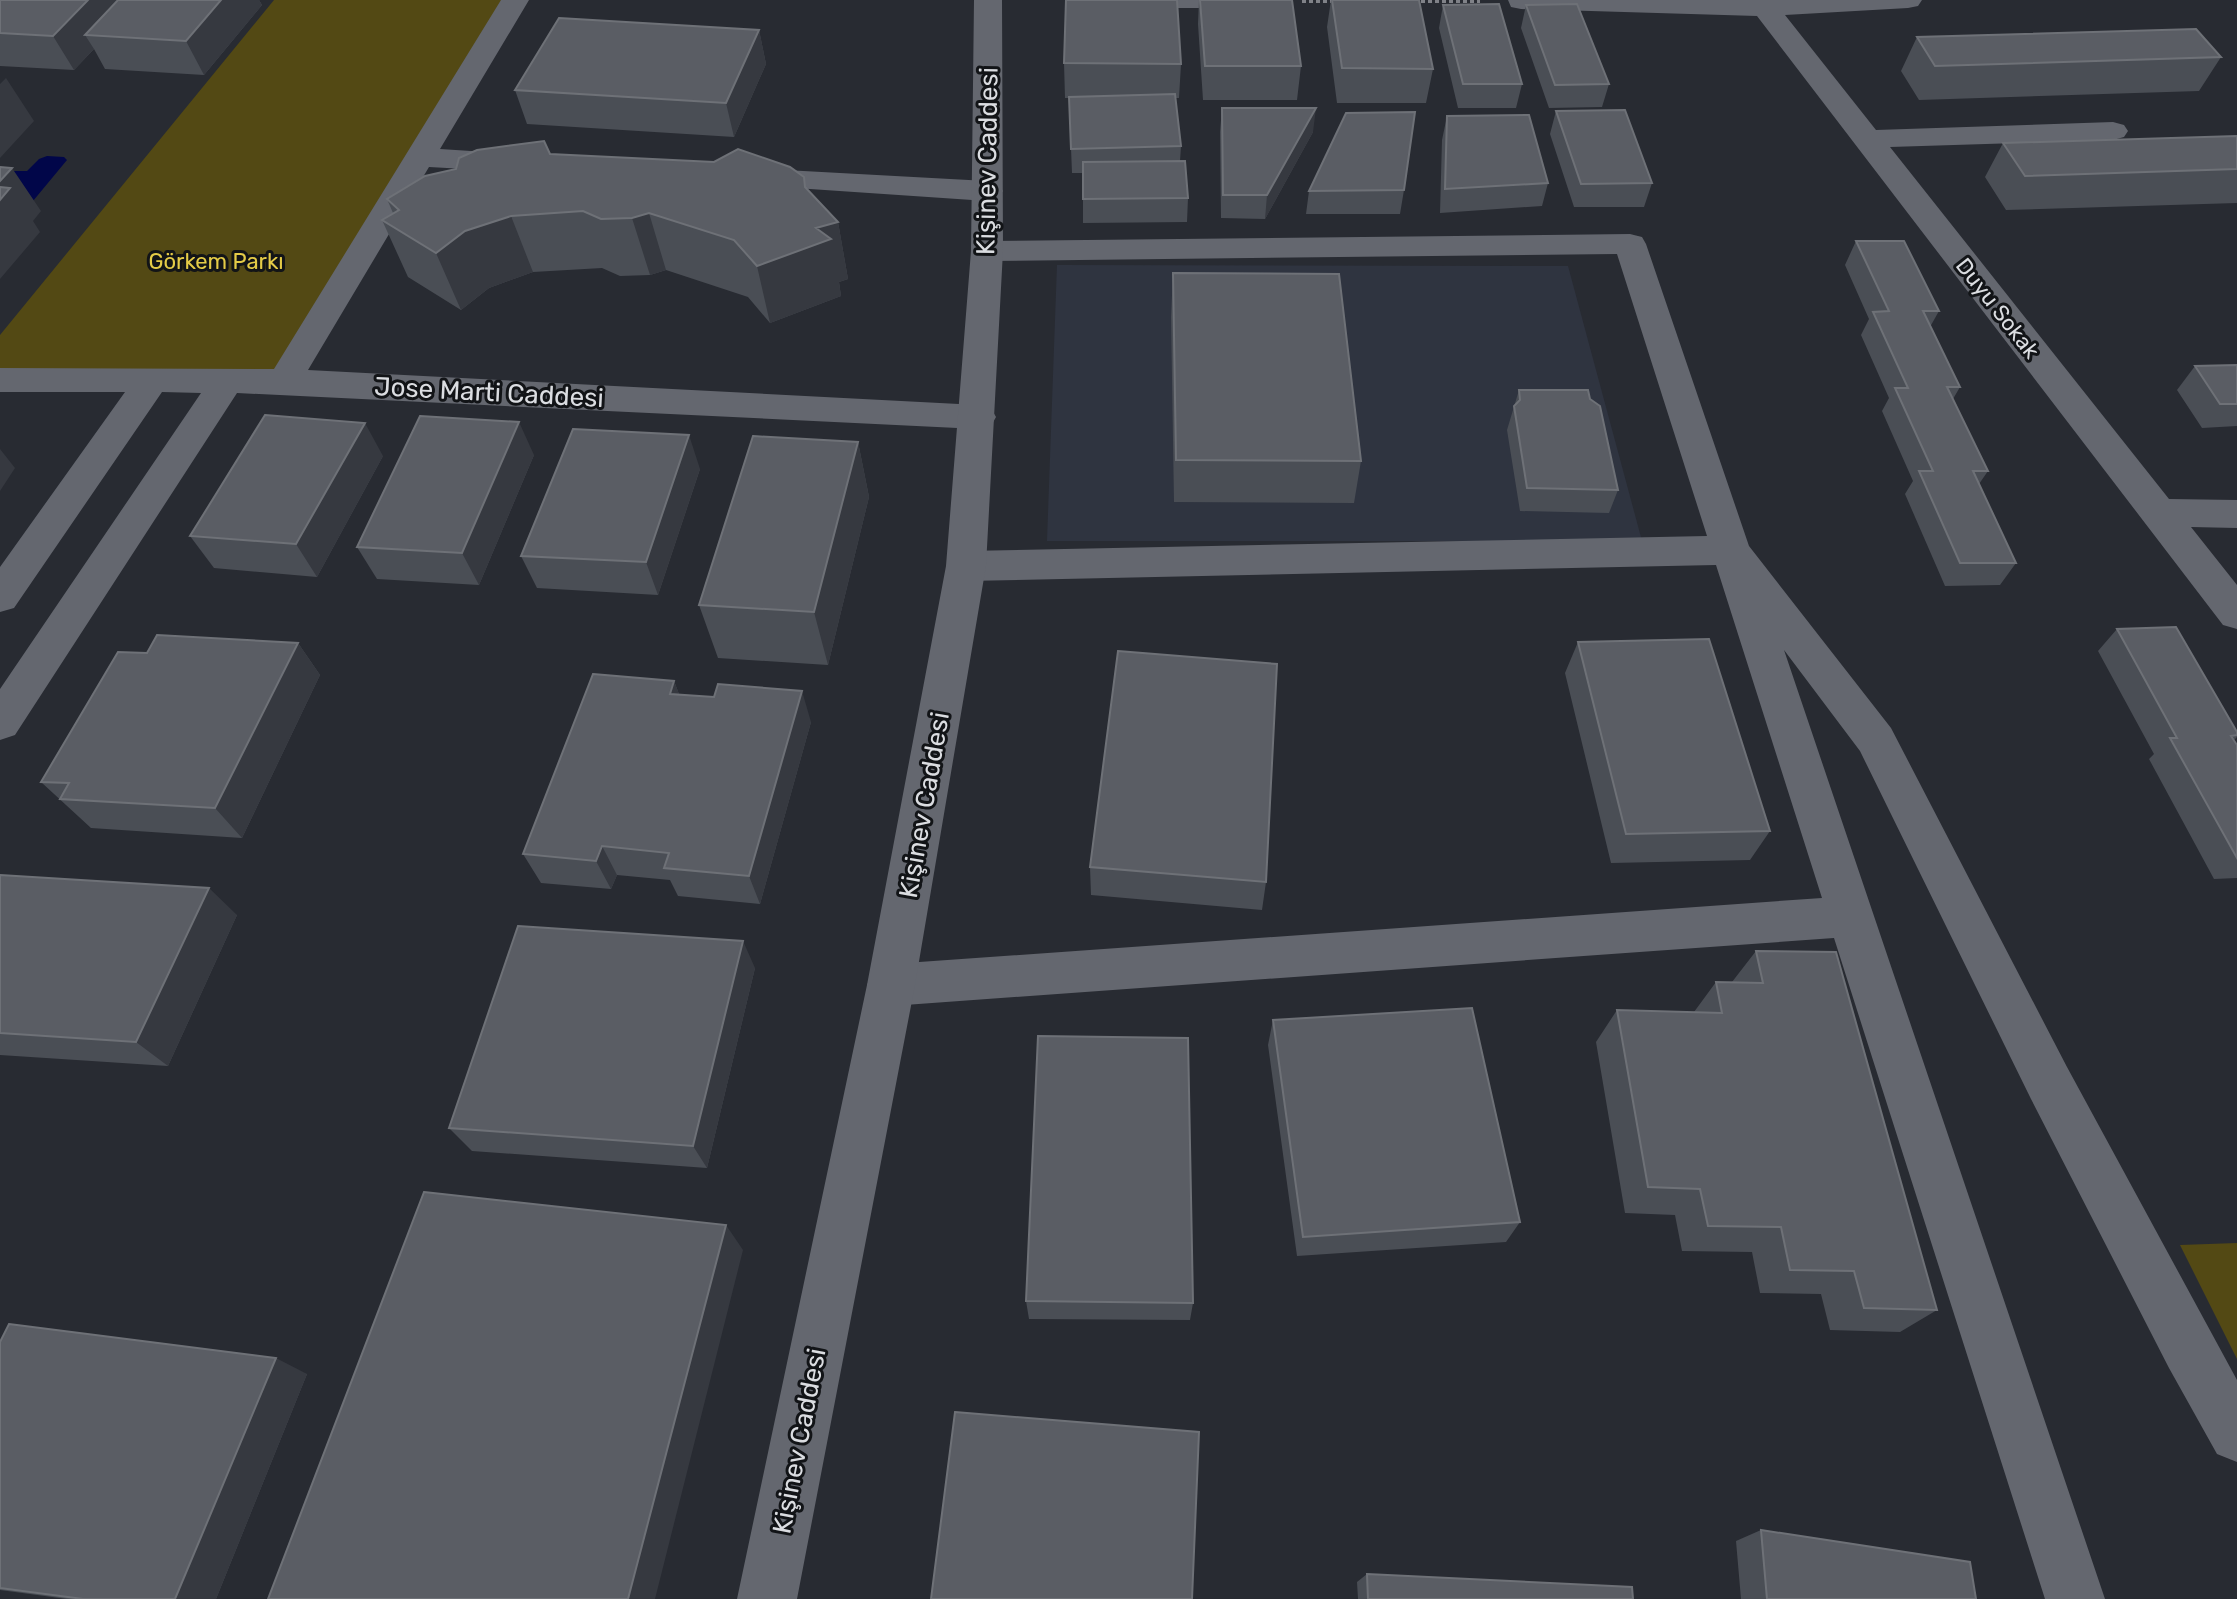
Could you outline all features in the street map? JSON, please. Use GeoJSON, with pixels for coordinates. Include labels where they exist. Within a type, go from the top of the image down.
{"type":"FeatureCollection","features":[{"type":"Feature","properties":{"kind":"street"},"geometry":{"type":"LineString","coordinates":[[284,381],[515,0]]}},
{"type":"Feature","properties":{"kind":"street","name":"Kişinev Caddesi"},"geometry":{"type":"LineString","coordinates":[[767,1599],[891,985],[966,566],[987,251],[988,0]]}},
{"type":"Feature","properties":{"kind":"street"},"geometry":{"type":"LineString","coordinates":[[1169,0],[1289,1]]}},
{"type":"Feature","properties":{"kind":"street"},"geometry":{"type":"LineString","coordinates":[[1521,1],[1764,4],[1908,0]]}},
{"type":"Feature","properties":{"kind":"street","name":"Duyu Sokak"},"geometry":{"type":"LineString","coordinates":[[1764,4],[2237,614]]}},
{"type":"Feature","properties":{"kind":"street"},"geometry":{"type":"LineString","coordinates":[[1867,139],[2113,131]]}},
{"type":"Feature","properties":{"kind":"street"},"geometry":{"type":"LineString","coordinates":[[420,157],[546,165]]}},
{"type":"Feature","properties":{"kind":"street"},"geometry":{"type":"LineString","coordinates":[[719,175],[987,191]]}},
{"type":"Feature","properties":{"kind":"street"},"geometry":{"type":"LineString","coordinates":[[987,251],[1630,244],[2075,1599]]}},
{"type":"Feature","properties":{"kind":"street","name":"Jose Marti Caddesi"},"geometry":{"type":"LineString","coordinates":[[0,380],[150,383],[284,381],[978,417]]}},
{"type":"Feature","properties":{"kind":"street"},"geometry":{"type":"LineString","coordinates":[[0,723],[226,382]]}},
{"type":"Feature","properties":{"kind":"street"},"geometry":{"type":"LineString","coordinates":[[0,597],[150,383]]}},
{"type":"Feature","properties":{"kind":"street"},"geometry":{"type":"LineString","coordinates":[[2157,513],[2237,514]]}},
{"type":"Feature","properties":{"kind":"street"},"geometry":{"type":"LineString","coordinates":[[966,566],[1730,550]]}},
{"type":"Feature","properties":{"kind":"street"},"geometry":{"type":"LineString","coordinates":[[1730,550],[1876,740],[2049,1083],[2188,1349],[2237,1434]]}},
{"type":"Feature","properties":{"kind":"street"},"geometry":{"type":"LineString","coordinates":[[891,985],[1853,916]]}},
{"type":"Feature","properties":{"kind":"path"},"geometry":{"type":"LineString","coordinates":[[1289,1],[1336,1]]}},
{"type":"Feature","properties":{"kind":"path"},"geometry":{"type":"LineString","coordinates":[[1413,1],[1521,1]]}},
{"type":"Feature","properties":{"kind":"shaded area"},"geometry":{"type":"Polygon","coordinates":[[[47,156],[67,160],[33,201],[0,187],[14,171],[27,171],[47,156]]]}},
{"type":"Feature","properties":{"kind":"shaded area"},"geometry":{"type":"Polygon","coordinates":[[[1057,265],[1568,266],[1642,541],[1047,541],[1057,265]]]}},
{"type":"Feature","properties":{"kind":"green space","name":"Görkem Parkı"},"geometry":{"type":"Polygon","coordinates":[[[274,0],[515,0],[284,381],[0,380],[0,335],[274,0]]]}},
{"type":"Feature","properties":{"kind":"green space"},"geometry":{"type":"Polygon","coordinates":[[[2237,1243],[2237,1359],[2180,1245],[2237,1243]]]}},
{"type":"Feature","properties":{"kind":"building"},"geometry":{"type":"Polygon","coordinates":[[[0,0],[88,0],[53,36],[0,33],[0,0]]]}},
{"type":"Feature","properties":{"kind":"building"},"geometry":{"type":"Polygon","coordinates":[[[118,0],[221,0],[186,41],[85,35],[118,0]]]}},
{"type":"Feature","properties":{"kind":"building"},"geometry":{"type":"Polygon","coordinates":[[[1066,0],[1177,0],[1181,64],[1064,63],[1066,0]]]}},
{"type":"Feature","properties":{"kind":"building"},"geometry":{"type":"Polygon","coordinates":[[[1200,0],[1292,0],[1301,66],[1205,66],[1200,0]]]}},
{"type":"Feature","properties":{"kind":"building"},"geometry":{"type":"Polygon","coordinates":[[[1332,0],[1419,0],[1433,69],[1342,68],[1332,0]]]}},
{"type":"Feature","properties":{"kind":"building"},"geometry":{"type":"Polygon","coordinates":[[[1499,4],[1522,84],[1463,84],[1443,5],[1499,4]]]}},
{"type":"Feature","properties":{"kind":"building"},"geometry":{"type":"Polygon","coordinates":[[[1577,4],[1609,84],[1555,85],[1526,5],[1577,4]]]}},
{"type":"Feature","properties":{"kind":"building"},"geometry":{"type":"Polygon","coordinates":[[[559,18],[759,30],[726,103],[515,90],[559,18]]]}},
{"type":"Feature","properties":{"kind":"building"},"geometry":{"type":"Polygon","coordinates":[[[2196,29],[2221,57],[1935,66],[1917,37],[2196,29]]]}},
{"type":"Feature","properties":{"kind":"building"},"geometry":{"type":"Polygon","coordinates":[[[1175,94],[1181,146],[1071,149],[1069,97],[1175,94]]]}},
{"type":"Feature","properties":{"kind":"building"},"geometry":{"type":"Polygon","coordinates":[[[1222,108],[1316,108],[1267,195],[1223,195],[1222,108]]]}},
{"type":"Feature","properties":{"kind":"building"},"geometry":{"type":"Polygon","coordinates":[[[1625,110],[1652,183],[1581,184],[1556,111],[1625,110]]]}},
{"type":"Feature","properties":{"kind":"building"},"geometry":{"type":"Polygon","coordinates":[[[1415,112],[1404,190],[1309,191],[1346,113],[1415,112]]]}},
{"type":"Feature","properties":{"kind":"building"},"geometry":{"type":"Polygon","coordinates":[[[1529,115],[1548,183],[1445,189],[1447,116],[1529,115]]]}},
{"type":"Feature","properties":{"kind":"building"},"geometry":{"type":"Polygon","coordinates":[[[2237,136],[2237,169],[2025,176],[2003,143],[2237,136]]]}},
{"type":"Feature","properties":{"kind":"building"},"geometry":{"type":"Polygon","coordinates":[[[544,141],[550,154],[714,162],[738,149],[790,167],[804,177],[805,187],[838,222],[816,228],[831,239],[757,266],[734,240],[649,213],[632,218],[601,219],[583,211],[511,216],[465,231],[436,253],[382,220],[399,210],[387,199],[425,176],[456,169],[459,158],[477,150],[544,141]]]}},
{"type":"Feature","properties":{"kind":"building"},"geometry":{"type":"Polygon","coordinates":[[[1185,161],[1188,198],[1083,199],[1083,162],[1185,161]]]}},
{"type":"Feature","properties":{"kind":"building"},"geometry":{"type":"Polygon","coordinates":[[[0,167],[12,168],[0,181],[0,167]]]}},
{"type":"Feature","properties":{"kind":"building"},"geometry":{"type":"Polygon","coordinates":[[[0,187],[10,188],[0,200],[0,187]]]}},
{"type":"Feature","properties":{"kind":"building"},"geometry":{"type":"Polygon","coordinates":[[[1856,241],[1904,241],[1939,311],[1923,311],[1960,387],[1947,387],[1988,471],[1973,471],[2016,563],[1960,563],[1919,471],[1933,471],[1895,388],[1908,388],[1873,312],[1889,311],[1856,241]]]}},
{"type":"Feature","properties":{"kind":"building"},"geometry":{"type":"Polygon","coordinates":[[[1173,273],[1339,274],[1361,461],[1176,460],[1173,273]]]}},
{"type":"Feature","properties":{"kind":"building"},"geometry":{"type":"Polygon","coordinates":[[[2237,365],[2237,404],[2220,404],[2195,366],[2237,365]]]}},
{"type":"Feature","properties":{"kind":"building"},"geometry":{"type":"Polygon","coordinates":[[[1519,390],[1588,390],[1590,399],[1600,406],[1618,490],[1527,488],[1514,406],[1520,400],[1519,390]]]}},
{"type":"Feature","properties":{"kind":"building"},"geometry":{"type":"Polygon","coordinates":[[[265,415],[365,423],[296,544],[190,536],[265,415]]]}},
{"type":"Feature","properties":{"kind":"building"},"geometry":{"type":"Polygon","coordinates":[[[420,416],[519,422],[462,553],[357,547],[420,416]]]}},
{"type":"Feature","properties":{"kind":"building"},"geometry":{"type":"Polygon","coordinates":[[[573,429],[689,435],[646,562],[521,556],[573,429]]]}},
{"type":"Feature","properties":{"kind":"building"},"geometry":{"type":"Polygon","coordinates":[[[753,436],[858,442],[814,612],[699,605],[753,436]]]}},
{"type":"Feature","properties":{"kind":"building"},"geometry":{"type":"Polygon","coordinates":[[[2176,627],[2237,732],[2237,735],[2231,736],[2237,745],[2237,858],[2170,738],[2177,738],[2117,629],[2176,627]]]}},
{"type":"Feature","properties":{"kind":"building"},"geometry":{"type":"Polygon","coordinates":[[[157,635],[298,643],[215,808],[60,799],[69,783],[41,782],[118,652],[147,653],[157,635]]]}},
{"type":"Feature","properties":{"kind":"building"},"geometry":{"type":"Polygon","coordinates":[[[1709,639],[1770,831],[1626,834],[1578,642],[1709,639]]]}},
{"type":"Feature","properties":{"kind":"building"},"geometry":{"type":"Polygon","coordinates":[[[1118,651],[1277,664],[1266,882],[1090,867],[1118,651]]]}},
{"type":"Feature","properties":{"kind":"building"},"geometry":{"type":"Polygon","coordinates":[[[593,674],[674,681],[670,694],[714,697],[718,684],[802,691],[749,876],[664,868],[669,853],[602,846],[596,861],[523,854],[593,674]]]}},
{"type":"Feature","properties":{"kind":"building"},"geometry":{"type":"Polygon","coordinates":[[[0,875],[209,888],[136,1042],[0,1033],[0,875]]]}},
{"type":"Feature","properties":{"kind":"building"},"geometry":{"type":"Polygon","coordinates":[[[518,926],[743,941],[693,1146],[449,1128],[518,926]]]}},
{"type":"Feature","properties":{"kind":"building"},"geometry":{"type":"Polygon","coordinates":[[[1756,951],[1836,952],[1937,1310],[1864,1308],[1854,1271],[1790,1270],[1781,1227],[1708,1226],[1700,1189],[1648,1187],[1617,1010],[1722,1013],[1716,982],[1763,983],[1756,951]]]}},
{"type":"Feature","properties":{"kind":"building"},"geometry":{"type":"Polygon","coordinates":[[[1472,1008],[1520,1222],[1303,1237],[1273,1020],[1472,1008]]]}},
{"type":"Feature","properties":{"kind":"building"},"geometry":{"type":"Polygon","coordinates":[[[1038,1036],[1188,1038],[1193,1303],[1026,1301],[1038,1036]]]}},
{"type":"Feature","properties":{"kind":"building"},"geometry":{"type":"Polygon","coordinates":[[[424,1192],[726,1225],[628,1599],[268,1599],[424,1192]]]}},
{"type":"Feature","properties":{"kind":"building"},"geometry":{"type":"Polygon","coordinates":[[[9,1324],[276,1358],[175,1599],[83,1599],[0,1588],[0,1342],[9,1324]]]}},
{"type":"Feature","properties":{"kind":"building"},"geometry":{"type":"Polygon","coordinates":[[[955,1412],[1199,1432],[1192,1599],[931,1599],[955,1412]]]}},
{"type":"Feature","properties":{"kind":"building"},"geometry":{"type":"Polygon","coordinates":[[[1761,1530],[1970,1562],[1976,1599],[1767,1599],[1761,1530]]]}},
{"type":"Feature","properties":{"kind":"building"},"geometry":{"type":"Polygon","coordinates":[[[1367,1574],[1632,1587],[1633,1599],[1368,1599],[1367,1574]]]}}]}
